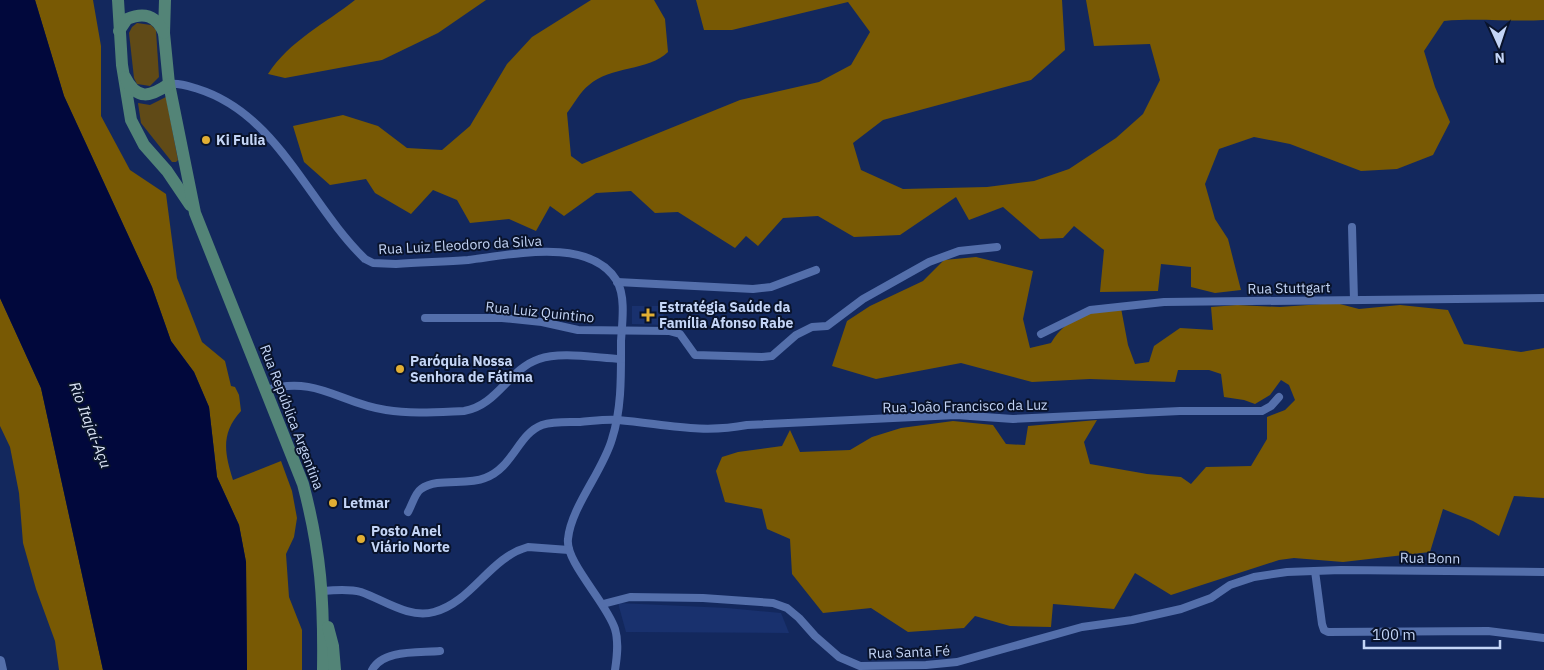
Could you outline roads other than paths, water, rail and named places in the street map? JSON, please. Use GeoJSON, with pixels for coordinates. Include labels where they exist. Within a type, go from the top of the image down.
{"type":"FeatureCollection","features":[{"type":"Feature","properties":{"kind":"main road","name":"Rua República Argentina"},"geometry":{"type":"LineString","coordinates":[[118,0],[123,72],[131,120],[135,131],[144,145],[177,184],[195,213],[304,484],[314,524],[323,591],[323,670]]}},
{"type":"Feature","properties":{"kind":"main road","name":"Rua República Argentina"},"geometry":{"type":"LineString","coordinates":[[165,0],[164,33],[169,84],[195,213]]}},
{"type":"Feature","properties":{"kind":"main road"},"geometry":{"type":"LineString","coordinates":[[119,32],[127,18],[142,14],[154,19],[164,33]]}},
{"type":"Feature","properties":{"kind":"main road"},"geometry":{"type":"LineString","coordinates":[[123,72],[128,84],[137,93],[152,94],[169,84]]}},
{"type":"Feature","properties":{"kind":"main road"},"geometry":{"type":"LineString","coordinates":[[324,613],[333,646],[335,670]]}},
{"type":"Feature","properties":{"kind":"street","name":"Rua Luiz Eleodoro da Silva"},"geometry":{"type":"LineString","coordinates":[[169,84],[178,83],[203,91],[236,108],[266,134],[365,259],[373,262],[396,264],[468,260],[509,253],[545,252],[590,257],[605,268],[618,282]]}},
{"type":"Feature","properties":{"kind":"street"},"geometry":{"type":"LineString","coordinates":[[1352,227],[1354,300]]}},
{"type":"Feature","properties":{"kind":"street","name":"Rua Luiz Quintino"},"geometry":{"type":"LineString","coordinates":[[425,318],[502,318],[542,322],[578,330],[669,332],[680,334],[695,355],[772,356],[796,335],[812,327],[827,326],[863,299],[928,262],[959,252],[996,247]]}},
{"type":"Feature","properties":{"kind":"street"},"geometry":{"type":"LineString","coordinates":[[614,670],[616,634],[603,604],[569,550],[569,533],[612,442],[617,420],[621,360],[620,292],[618,282],[753,289],[771,288],[816,270]]}},
{"type":"Feature","properties":{"kind":"street","name":"Rua Stuttgart"},"geometry":{"type":"LineString","coordinates":[[1041,334],[1090,310],[1164,302],[1544,298]]}},
{"type":"Feature","properties":{"kind":"street"},"geometry":{"type":"LineString","coordinates":[[266,390],[278,387],[315,388],[366,406],[386,410],[464,411],[476,409],[488,402],[516,374],[537,359],[548,356],[565,356],[621,360]]}},
{"type":"Feature","properties":{"kind":"street","name":"Rua João Francisco da Luz"},"geometry":{"type":"LineString","coordinates":[[408,512],[420,489],[429,485],[470,482],[494,475],[506,465],[532,431],[542,425],[617,420],[676,428],[724,429],[747,425],[956,415],[1013,419],[1180,411],[1262,411],[1271,406],[1279,397]]}},
{"type":"Feature","properties":{"kind":"street"},"geometry":{"type":"LineString","coordinates":[[323,591],[360,592],[408,611],[420,614],[433,613],[452,605],[493,568],[522,548],[569,550]]}},
{"type":"Feature","properties":{"kind":"street"},"geometry":{"type":"LineString","coordinates":[[1315,571],[1322,624],[1324,630],[1328,632],[1488,631],[1544,638]]}},
{"type":"Feature","properties":{"kind":"street","name":"Rua Santa Fé"},"geometry":{"type":"LineString","coordinates":[[603,604],[630,597],[703,598],[773,603],[787,608],[800,618],[815,636],[839,657],[860,666],[926,665],[957,662],[1082,627],[1132,620],[1181,609],[1211,598],[1230,585],[1254,577],[1287,572],[1315,571]]}},
{"type":"Feature","properties":{"kind":"street","name":"Rua Bonn"},"geometry":{"type":"LineString","coordinates":[[1315,571],[1544,572]]}},
{"type":"Feature","properties":{"kind":"street"},"geometry":{"type":"LineString","coordinates":[[372,670],[377,661],[386,657],[440,651]]}},
{"type":"Feature","properties":{"kind":"street"},"geometry":{"type":"LineString","coordinates":[[0,661],[2,670]]}},
{"type":"Feature","properties":{"kind":"water","name":"Rio Itajaí-Açu"},"geometry":{"type":"Polygon","coordinates":[[[0,0],[35,0],[64,96],[152,287],[171,341],[194,372],[209,407],[217,477],[239,525],[246,562],[247,670],[103,670],[41,388],[0,298],[0,0]]]}},
{"type":"Feature","properties":{"kind":"place","name":"Ki Fulia"},"geometry":{"type":"Point","coordinates":[206,140]}},
{"type":"Feature","properties":{"kind":"place","name":"Estratégia Saúde da Família Afonso Rabe"},"geometry":{"type":"Point","coordinates":[648,315]}},
{"type":"Feature","properties":{"kind":"place","name":"Paróquia Nossa Senhora de Fátima"},"geometry":{"type":"Point","coordinates":[400,369]}},
{"type":"Feature","properties":{"kind":"place","name":"Letmar"},"geometry":{"type":"Point","coordinates":[333,503]}},
{"type":"Feature","properties":{"kind":"place","name":"Posto Anel Viário Norte"},"geometry":{"type":"Point","coordinates":[361,539]}}]}
